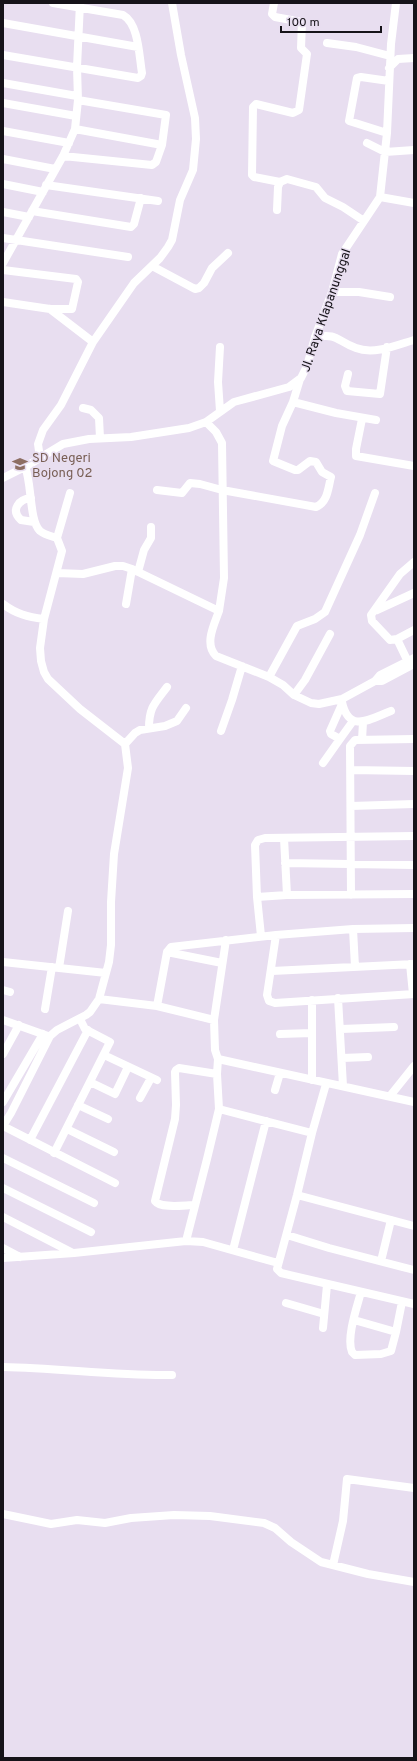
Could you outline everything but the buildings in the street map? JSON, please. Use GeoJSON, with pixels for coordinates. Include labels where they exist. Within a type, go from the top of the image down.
{"type":"FeatureCollection","features":[{"type":"Feature","properties":{"kind":"street"},"geometry":{"type":"LineString","coordinates":[[3,55],[140,77],[142,73],[135,31],[129,19],[123,15],[80,5],[53,3]]}},
{"type":"Feature","properties":{"kind":"street"},"geometry":{"type":"LineString","coordinates":[[40,458],[38,444],[43,430],[61,405],[93,342],[134,282],[152,266],[172,240],[180,200],[193,170],[196,139],[195,118],[181,55],[172,3]]}},
{"type":"Feature","properties":{"kind":"street"},"geometry":{"type":"LineString","coordinates":[[274,3],[272,14],[275,17],[302,22],[301,48],[307,54],[299,110],[297,112],[293,113],[256,104],[253,107],[252,175],[254,177],[280,182],[287,179],[316,187],[325,198],[343,206],[364,221]]}},
{"type":"Feature","properties":{"kind":"street","name":"Jl. Raya Klapanunggal"},"geometry":{"type":"LineString","coordinates":[[3,478],[25,467],[63,444],[76,440],[131,437],[189,428],[206,422],[234,402],[289,387],[301,378],[307,366],[315,337],[332,292],[342,254],[353,235],[380,197],[387,133],[388,81],[396,3]]}},
{"type":"Feature","properties":{"kind":"street"},"geometry":{"type":"LineString","coordinates":[[3,263],[17,241],[55,168],[63,156],[75,129],[78,98],[77,67],[80,5]]}},
{"type":"Feature","properties":{"kind":"street"},"geometry":{"type":"LineString","coordinates":[[3,23],[138,47]]}},
{"type":"Feature","properties":{"kind":"street"},"geometry":{"type":"LineString","coordinates":[[327,43],[356,47],[390,56]]}},
{"type":"Feature","properties":{"kind":"street"},"geometry":{"type":"LineString","coordinates":[[389,68],[398,60],[414,58]]}},
{"type":"Feature","properties":{"kind":"street"},"geometry":{"type":"LineString","coordinates":[[387,133],[349,121],[357,78],[361,77],[388,81]]}},
{"type":"Feature","properties":{"kind":"street"},"geometry":{"type":"LineString","coordinates":[[3,84],[166,115],[162,145],[156,162],[152,165],[63,156]]}},
{"type":"Feature","properties":{"kind":"street"},"geometry":{"type":"LineString","coordinates":[[3,103],[76,116]]}},
{"type":"Feature","properties":{"kind":"street"},"geometry":{"type":"LineString","coordinates":[[75,129],[162,145]]}},
{"type":"Feature","properties":{"kind":"street"},"geometry":{"type":"LineString","coordinates":[[3,131],[69,143]]}},
{"type":"Feature","properties":{"kind":"street"},"geometry":{"type":"LineString","coordinates":[[367,143],[385,152],[414,150]]}},
{"type":"Feature","properties":{"kind":"street"},"geometry":{"type":"LineString","coordinates":[[3,159],[55,168]]}},
{"type":"Feature","properties":{"kind":"street"},"geometry":{"type":"LineString","coordinates":[[276,210],[278,187],[280,182]]}},
{"type":"Feature","properties":{"kind":"street"},"geometry":{"type":"LineString","coordinates":[[3,184],[158,201]]}},
{"type":"Feature","properties":{"kind":"street"},"geometry":{"type":"LineString","coordinates":[[380,197],[414,203]]}},
{"type":"Feature","properties":{"kind":"street"},"geometry":{"type":"LineString","coordinates":[[3,212],[31,214],[131,227],[134,224],[141,198]]}},
{"type":"Feature","properties":{"kind":"street"},"geometry":{"type":"LineString","coordinates":[[3,238],[128,257]]}},
{"type":"Feature","properties":{"kind":"street"},"geometry":{"type":"LineString","coordinates":[[152,266],[196,289],[204,283],[212,268],[228,253]]}},
{"type":"Feature","properties":{"kind":"street"},"geometry":{"type":"LineString","coordinates":[[3,270],[29,272],[77,280],[73,308],[50,309],[3,302]]}},
{"type":"Feature","properties":{"kind":"street"},"geometry":{"type":"LineString","coordinates":[[332,292],[359,292],[390,297]]}},
{"type":"Feature","properties":{"kind":"street"},"geometry":{"type":"LineString","coordinates":[[50,309],[93,342]]}},
{"type":"Feature","properties":{"kind":"street"},"geometry":{"type":"LineString","coordinates":[[315,337],[328,335],[362,350],[375,350],[414,340]]}},
{"type":"Feature","properties":{"kind":"street"},"geometry":{"type":"LineString","coordinates":[[220,347],[218,382],[220,411]]}},
{"type":"Feature","properties":{"kind":"street"},"geometry":{"type":"LineString","coordinates":[[348,374],[345,386],[347,391],[380,394],[387,347]]}},
{"type":"Feature","properties":{"kind":"street"},"geometry":{"type":"LineString","coordinates":[[158,490],[184,492],[191,483],[316,507],[322,503],[325,500],[331,477],[322,472],[316,462],[310,461],[298,470],[295,470],[273,461],[282,426],[293,402],[301,378]]}},
{"type":"Feature","properties":{"kind":"street"},"geometry":{"type":"LineString","coordinates":[[293,402],[362,419],[376,420]]}},
{"type":"Feature","properties":{"kind":"street"},"geometry":{"type":"LineString","coordinates":[[83,408],[91,410],[99,418],[100,438]]}},
{"type":"Feature","properties":{"kind":"street"},"geometry":{"type":"LineString","coordinates":[[362,419],[356,456],[414,466]]}},
{"type":"Feature","properties":{"kind":"street"},"geometry":{"type":"LineString","coordinates":[[206,422],[216,432],[222,443],[224,578],[219,611],[211,636],[213,652],[216,656],[269,677],[283,685],[294,695],[311,703],[319,704],[342,701],[375,681],[380,675],[411,663],[397,638]]}},
{"type":"Feature","properties":{"kind":"street"},"geometry":{"type":"LineString","coordinates":[[25,467],[34,522],[39,530],[45,534],[57,538]]}},
{"type":"Feature","properties":{"kind":"street"},"geometry":{"type":"LineString","coordinates":[[3,1102],[46,1035],[80,1019],[90,1012],[99,999],[111,945],[111,902],[114,854],[128,768],[125,744],[80,709],[48,680],[41,661],[40,648],[44,618],[62,551],[57,538],[70,493]]}},
{"type":"Feature","properties":{"kind":"street"},"geometry":{"type":"LineString","coordinates":[[269,677],[297,626],[315,619],[325,612],[360,536],[375,493]]}},
{"type":"Feature","properties":{"kind":"street"},"geometry":{"type":"LineString","coordinates":[[31,498],[20,501],[17,504],[16,512],[21,520],[34,522]]}},
{"type":"Feature","properties":{"kind":"street"},"geometry":{"type":"LineString","coordinates":[[126,604],[135,571],[151,538],[151,527]]}},
{"type":"Feature","properties":{"kind":"street"},"geometry":{"type":"LineString","coordinates":[[414,562],[400,574],[371,615],[372,620],[386,638],[390,640],[414,630]]}},
{"type":"Feature","properties":{"kind":"street"},"geometry":{"type":"LineString","coordinates":[[56,573],[83,574],[116,566],[123,566],[219,611]]}},
{"type":"Feature","properties":{"kind":"street"},"geometry":{"type":"LineString","coordinates":[[374,611],[414,592]]}},
{"type":"Feature","properties":{"kind":"street"},"geometry":{"type":"LineString","coordinates":[[3,604],[22,615],[44,618]]}},
{"type":"Feature","properties":{"kind":"street"},"geometry":{"type":"LineString","coordinates":[[294,695],[305,680],[330,634]]}},
{"type":"Feature","properties":{"kind":"street"},"geometry":{"type":"LineString","coordinates":[[222,731],[242,666]]}},
{"type":"Feature","properties":{"kind":"street"},"geometry":{"type":"LineString","coordinates":[[149,728],[150,710],[167,687]]}},
{"type":"Feature","properties":{"kind":"street"},"geometry":{"type":"LineString","coordinates":[[342,701],[346,714],[353,721],[363,722],[391,711]]}},
{"type":"Feature","properties":{"kind":"street"},"geometry":{"type":"LineString","coordinates":[[340,739],[331,734],[330,731],[342,701]]}},
{"type":"Feature","properties":{"kind":"street"},"geometry":{"type":"LineString","coordinates":[[125,744],[135,733],[149,728],[172,724],[178,721],[186,708]]}},
{"type":"Feature","properties":{"kind":"street"},"geometry":{"type":"LineString","coordinates":[[323,763],[353,721]]}},
{"type":"Feature","properties":{"kind":"street"},"geometry":{"type":"LineString","coordinates":[[362,740],[363,722]]}},
{"type":"Feature","properties":{"kind":"street"},"geometry":{"type":"LineString","coordinates":[[351,895],[350,746],[355,740],[414,739]]}},
{"type":"Feature","properties":{"kind":"street"},"geometry":{"type":"LineString","coordinates":[[351,770],[414,771]]}},
{"type":"Feature","properties":{"kind":"street"},"geometry":{"type":"LineString","coordinates":[[351,806],[414,804]]}},
{"type":"Feature","properties":{"kind":"street"},"geometry":{"type":"LineString","coordinates":[[260,936],[255,845],[258,840],[265,838],[414,836]]}},
{"type":"Feature","properties":{"kind":"street"},"geometry":{"type":"LineString","coordinates":[[284,838],[287,895]]}},
{"type":"Feature","properties":{"kind":"street"},"geometry":{"type":"LineString","coordinates":[[285,863],[414,865]]}},
{"type":"Feature","properties":{"kind":"street"},"geometry":{"type":"LineString","coordinates":[[258,897],[287,895],[414,894]]}},
{"type":"Feature","properties":{"kind":"street"},"geometry":{"type":"LineString","coordinates":[[45,1009],[56,968],[68,911]]}},
{"type":"Feature","properties":{"kind":"street"},"geometry":{"type":"LineString","coordinates":[[157,1006],[167,952],[171,947],[260,936],[414,928]]}},
{"type":"Feature","properties":{"kind":"street"},"geometry":{"type":"LineString","coordinates":[[353,930],[355,967]]}},
{"type":"Feature","properties":{"kind":"street"},"geometry":{"type":"LineString","coordinates":[[272,971],[412,964],[413,994],[270,1001],[267,995],[272,971],[276,935]]}},
{"type":"Feature","properties":{"kind":"street"},"geometry":{"type":"LineString","coordinates":[[186,1241],[194,1205],[208,1159],[219,1109],[217,1074],[218,1059],[215,1050],[214,1020],[226,940]]}},
{"type":"Feature","properties":{"kind":"street"},"geometry":{"type":"LineString","coordinates":[[167,952],[222,963]]}},
{"type":"Feature","properties":{"kind":"street"},"geometry":{"type":"LineString","coordinates":[[3,962],[106,973]]}},
{"type":"Feature","properties":{"kind":"street"},"geometry":{"type":"LineString","coordinates":[[338,998],[341,1029],[343,1086]]}},
{"type":"Feature","properties":{"kind":"street"},"geometry":{"type":"LineString","coordinates":[[99,999],[157,1006],[214,1020]]}},
{"type":"Feature","properties":{"kind":"street"},"geometry":{"type":"LineString","coordinates":[[312,1000],[312,1080]]}},
{"type":"Feature","properties":{"kind":"street"},"geometry":{"type":"LineString","coordinates":[[54,1152],[110,1042],[85,1029],[80,1019]]}},
{"type":"Feature","properties":{"kind":"street"},"geometry":{"type":"LineString","coordinates":[[3,1020],[46,1035]]}},
{"type":"Feature","properties":{"kind":"street"},"geometry":{"type":"LineString","coordinates":[[3,1054],[19,1025]]}},
{"type":"Feature","properties":{"kind":"street"},"geometry":{"type":"LineString","coordinates":[[341,1029],[394,1027]]}},
{"type":"Feature","properties":{"kind":"street"},"geometry":{"type":"LineString","coordinates":[[30,1140],[88,1030]]}},
{"type":"Feature","properties":{"kind":"street"},"geometry":{"type":"LineString","coordinates":[[280,1034],[312,1033]]}},
{"type":"Feature","properties":{"kind":"street"},"geometry":{"type":"LineString","coordinates":[[46,1035],[11,1113],[3,1126],[115,1183]]}},
{"type":"Feature","properties":{"kind":"street"},"geometry":{"type":"LineString","coordinates":[[104,1055],[154,1079],[140,1098]]}},
{"type":"Feature","properties":{"kind":"street"},"geometry":{"type":"LineString","coordinates":[[342,1058],[368,1057]]}},
{"type":"Feature","properties":{"kind":"street"},"geometry":{"type":"LineString","coordinates":[[218,1059],[326,1084],[343,1086],[414,1102]]}},
{"type":"Feature","properties":{"kind":"street"},"geometry":{"type":"LineString","coordinates":[[90,1082],[115,1094],[128,1066]]}},
{"type":"Feature","properties":{"kind":"street"},"geometry":{"type":"LineString","coordinates":[[390,1096],[414,1066]]}},
{"type":"Feature","properties":{"kind":"street"},"geometry":{"type":"LineString","coordinates":[[194,1205],[165,1206],[159,1205],[155,1201],[175,1119],[175,1072],[179,1068],[217,1074]]}},
{"type":"Feature","properties":{"kind":"street"},"geometry":{"type":"LineString","coordinates":[[275,1090],[280,1073]]}},
{"type":"Feature","properties":{"kind":"street"},"geometry":{"type":"LineString","coordinates":[[326,1084],[277,1269],[281,1273],[327,1285],[414,1304]]}},
{"type":"Feature","properties":{"kind":"street"},"geometry":{"type":"LineString","coordinates":[[78,1105],[108,1119]]}},
{"type":"Feature","properties":{"kind":"street"},"geometry":{"type":"LineString","coordinates":[[219,1109],[312,1133]]}},
{"type":"Feature","properties":{"kind":"street"},"geometry":{"type":"LineString","coordinates":[[233,1250],[266,1121]]}},
{"type":"Feature","properties":{"kind":"street"},"geometry":{"type":"LineString","coordinates":[[66,1129],[114,1152]]}},
{"type":"Feature","properties":{"kind":"street"},"geometry":{"type":"LineString","coordinates":[[3,1158],[94,1203]]}},
{"type":"Feature","properties":{"kind":"street"},"geometry":{"type":"LineString","coordinates":[[3,1188],[91,1232]]}},
{"type":"Feature","properties":{"kind":"street"},"geometry":{"type":"LineString","coordinates":[[297,1195],[414,1226]]}},
{"type":"Feature","properties":{"kind":"street"},"geometry":{"type":"LineString","coordinates":[[3,1217],[74,1253]]}},
{"type":"Feature","properties":{"kind":"street"},"geometry":{"type":"LineString","coordinates":[[381,1261],[391,1220]]}},
{"type":"Feature","properties":{"kind":"street"},"geometry":{"type":"LineString","coordinates":[[287,1235],[329,1248],[414,1270]]}},
{"type":"Feature","properties":{"kind":"street"},"geometry":{"type":"LineString","coordinates":[[3,1258],[74,1253],[186,1241],[203,1242],[278,1263]]}},
{"type":"Feature","properties":{"kind":"street"},"geometry":{"type":"LineString","coordinates":[[3,1248],[21,1257]]}},
{"type":"Feature","properties":{"kind":"street"},"geometry":{"type":"LineString","coordinates":[[323,1328],[327,1285]]}},
{"type":"Feature","properties":{"kind":"street"},"geometry":{"type":"LineString","coordinates":[[361,1292],[350,1344],[352,1352],[355,1355],[381,1354],[388,1352],[393,1347],[402,1302]]}},
{"type":"Feature","properties":{"kind":"street"},"geometry":{"type":"LineString","coordinates":[[286,1303],[324,1314]]}},
{"type":"Feature","properties":{"kind":"street"},"geometry":{"type":"LineString","coordinates":[[354,1320],[396,1332]]}},
{"type":"Feature","properties":{"kind":"street"},"geometry":{"type":"LineString","coordinates":[[3,1367],[60,1369],[141,1375],[172,1375]]}},
{"type":"Feature","properties":{"kind":"street"},"geometry":{"type":"LineString","coordinates":[[333,1565],[343,1521],[347,1479],[414,1488]]}},
{"type":"Feature","properties":{"kind":"street"},"geometry":{"type":"LineString","coordinates":[[3,1514],[51,1524],[77,1520],[105,1523],[131,1518],[174,1514],[210,1516],[264,1523],[276,1528],[291,1542],[321,1562],[393,1579],[414,1582]]}},
{"type":"Feature","properties":{"kind":"place","name":"SD Negeri Bojong 02"},"geometry":{"type":"Point","coordinates":[20,464]}}]}
